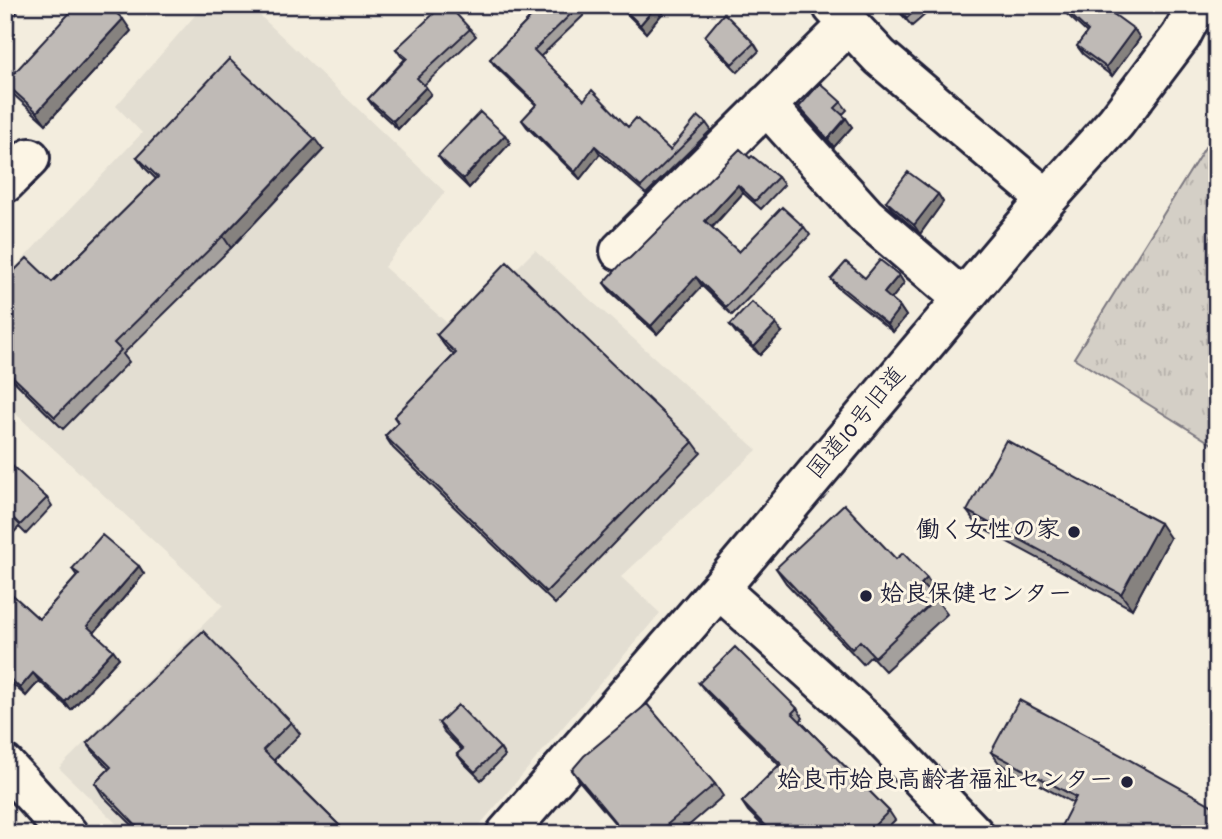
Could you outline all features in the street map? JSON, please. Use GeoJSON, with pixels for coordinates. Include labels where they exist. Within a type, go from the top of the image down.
{"type":"FeatureCollection","features":[{"type":"Feature","properties":{"kind":"street","name":"国道10号旧道"},"geometry":{"type":"LineString","coordinates":[[506,834],[719,589],[1047,199],[1116,122],[1181,36],[1197,5]]}},
{"type":"Feature","properties":{"kind":"street"},"geometry":{"type":"LineString","coordinates":[[620,251],[766,105],[840,15],[880,57],[1047,199]]}},
{"type":"Feature","properties":{"kind":"street"},"geometry":{"type":"LineString","coordinates":[[766,105],[866,216],[963,299]]}},
{"type":"Feature","properties":{"kind":"street"},"geometry":{"type":"LineString","coordinates":[[719,589],[868,723],[974,834]]}},
{"type":"Feature","properties":{"kind":"street"},"geometry":{"type":"LineString","coordinates":[[5,765],[68,834]]}},
{"type":"Feature","properties":{"kind":"shaded area"},"geometry":{"type":"Polygon","coordinates":[[[204,5],[249,5],[445,192],[384,267],[455,330],[535,250],[757,450],[621,577],[660,613],[472,834],[127,834],[59,768],[223,605],[5,404],[5,278],[142,133],[116,106],[204,5]]]}},
{"type":"Feature","properties":{"kind":"green space"},"geometry":{"type":"Polygon","coordinates":[[[1217,128],[1217,447],[1074,358],[1217,128]]]}},
{"type":"Feature","properties":{"kind":"building"},"geometry":{"type":"Polygon","coordinates":[[[77,5],[107,5],[123,19],[37,112],[5,83],[77,5]]]}},
{"type":"Feature","properties":{"kind":"building"},"geometry":{"type":"Polygon","coordinates":[[[443,5],[448,5],[470,29],[417,78],[426,87],[393,121],[368,99],[407,58],[396,49],[443,5]]]}},
{"type":"Feature","properties":{"kind":"building"},"geometry":{"type":"Polygon","coordinates":[[[539,5],[578,7],[534,50],[584,100],[592,90],[628,127],[636,118],[670,150],[698,116],[706,123],[641,187],[595,146],[575,172],[522,120],[537,104],[490,59],[541,7],[539,5]]]}},
{"type":"Feature","properties":{"kind":"building"},"geometry":{"type":"Polygon","coordinates":[[[620,5],[657,5],[640,25],[620,5]]]}},
{"type":"Feature","properties":{"kind":"building"},"geometry":{"type":"Polygon","coordinates":[[[895,5],[921,5],[907,18],[895,5]]]}},
{"type":"Feature","properties":{"kind":"building"},"geometry":{"type":"Polygon","coordinates":[[[1060,5],[1101,5],[1134,29],[1106,67],[1077,46],[1088,31],[1060,5]]]}},
{"type":"Feature","properties":{"kind":"building"},"geometry":{"type":"Polygon","coordinates":[[[724,13],[754,43],[732,64],[705,36],[724,13]]]}},
{"type":"Feature","properties":{"kind":"building"},"geometry":{"type":"Polygon","coordinates":[[[229,59],[315,139],[223,236],[114,343],[121,350],[55,417],[5,369],[5,280],[27,258],[52,282],[158,177],[137,157],[229,59]]]}},
{"type":"Feature","properties":{"kind":"building"},"geometry":{"type":"Polygon","coordinates":[[[820,83],[841,102],[835,108],[846,118],[828,139],[799,107],[820,83]]]}},
{"type":"Feature","properties":{"kind":"building"},"geometry":{"type":"Polygon","coordinates":[[[480,112],[505,135],[463,179],[438,156],[480,112]]]}},
{"type":"Feature","properties":{"kind":"building"},"geometry":{"type":"Polygon","coordinates":[[[740,149],[778,177],[755,201],[738,185],[705,221],[739,252],[782,207],[804,227],[726,307],[696,277],[651,326],[604,283],[740,149]]]}},
{"type":"Feature","properties":{"kind":"building"},"geometry":{"type":"Polygon","coordinates":[[[908,172],[938,194],[914,225],[886,201],[908,172]]]}},
{"type":"Feature","properties":{"kind":"building"},"geometry":{"type":"Polygon","coordinates":[[[880,260],[899,275],[884,293],[900,307],[887,324],[831,279],[846,262],[865,278],[880,260]]]}},
{"type":"Feature","properties":{"kind":"building"},"geometry":{"type":"Polygon","coordinates":[[[507,262],[693,442],[546,592],[385,436],[399,422],[394,417],[456,353],[437,335],[507,262]]]}},
{"type":"Feature","properties":{"kind":"building"},"geometry":{"type":"Polygon","coordinates":[[[752,302],[776,324],[754,347],[730,325],[752,302]]]}},
{"type":"Feature","properties":{"kind":"building","name":"働く女性の家"},"geometry":{"type":"Polygon","coordinates":[[[1006,440],[1160,523],[1121,594],[967,511],[1006,440]]]}},
{"type":"Feature","properties":{"kind":"building"},"geometry":{"type":"Polygon","coordinates":[[[8,462],[47,498],[20,525],[14,519],[5,528],[5,465],[8,462]]]}},
{"type":"Feature","properties":{"kind":"building","name":"姶良保健センター"},"geometry":{"type":"Polygon","coordinates":[[[844,504],[896,559],[903,553],[927,578],[921,584],[936,599],[875,657],[860,641],[852,649],[776,568],[844,504]]]}},
{"type":"Feature","properties":{"kind":"building"},"geometry":{"type":"Polygon","coordinates":[[[102,535],[139,566],[87,626],[113,650],[65,702],[33,673],[20,688],[5,674],[5,588],[39,619],[79,574],[72,569],[102,535]]]}},
{"type":"Feature","properties":{"kind":"building"},"geometry":{"type":"Polygon","coordinates":[[[203,631],[291,722],[263,750],[348,834],[144,834],[95,783],[111,767],[87,743],[203,631]]]}},
{"type":"Feature","properties":{"kind":"building"},"geometry":{"type":"Polygon","coordinates":[[[735,647],[797,708],[792,713],[889,811],[866,834],[773,834],[742,802],[781,764],[699,683],[735,647]]]}},
{"type":"Feature","properties":{"kind":"building"},"geometry":{"type":"Polygon","coordinates":[[[1019,700],[1217,808],[1217,834],[1057,834],[1076,797],[991,752],[1019,700]]]}},
{"type":"Feature","properties":{"kind":"building"},"geometry":{"type":"Polygon","coordinates":[[[647,704],[715,784],[656,834],[625,834],[572,770],[584,756],[647,704]]]}},
{"type":"Feature","properties":{"kind":"building"},"geometry":{"type":"Polygon","coordinates":[[[458,705],[500,748],[475,772],[457,754],[463,749],[439,723],[458,705]]]}},
{"type":"Feature","properties":{"kind":"place","name":"働く女性の家"},"geometry":{"type":"Point","coordinates":[1074,532]}},
{"type":"Feature","properties":{"kind":"place","name":"姶良保健センター"},"geometry":{"type":"Point","coordinates":[866,596]}},
{"type":"Feature","properties":{"kind":"place","name":"姶良市姶良高齢者福祉センター"},"geometry":{"type":"Point","coordinates":[1127,782]}}]}
